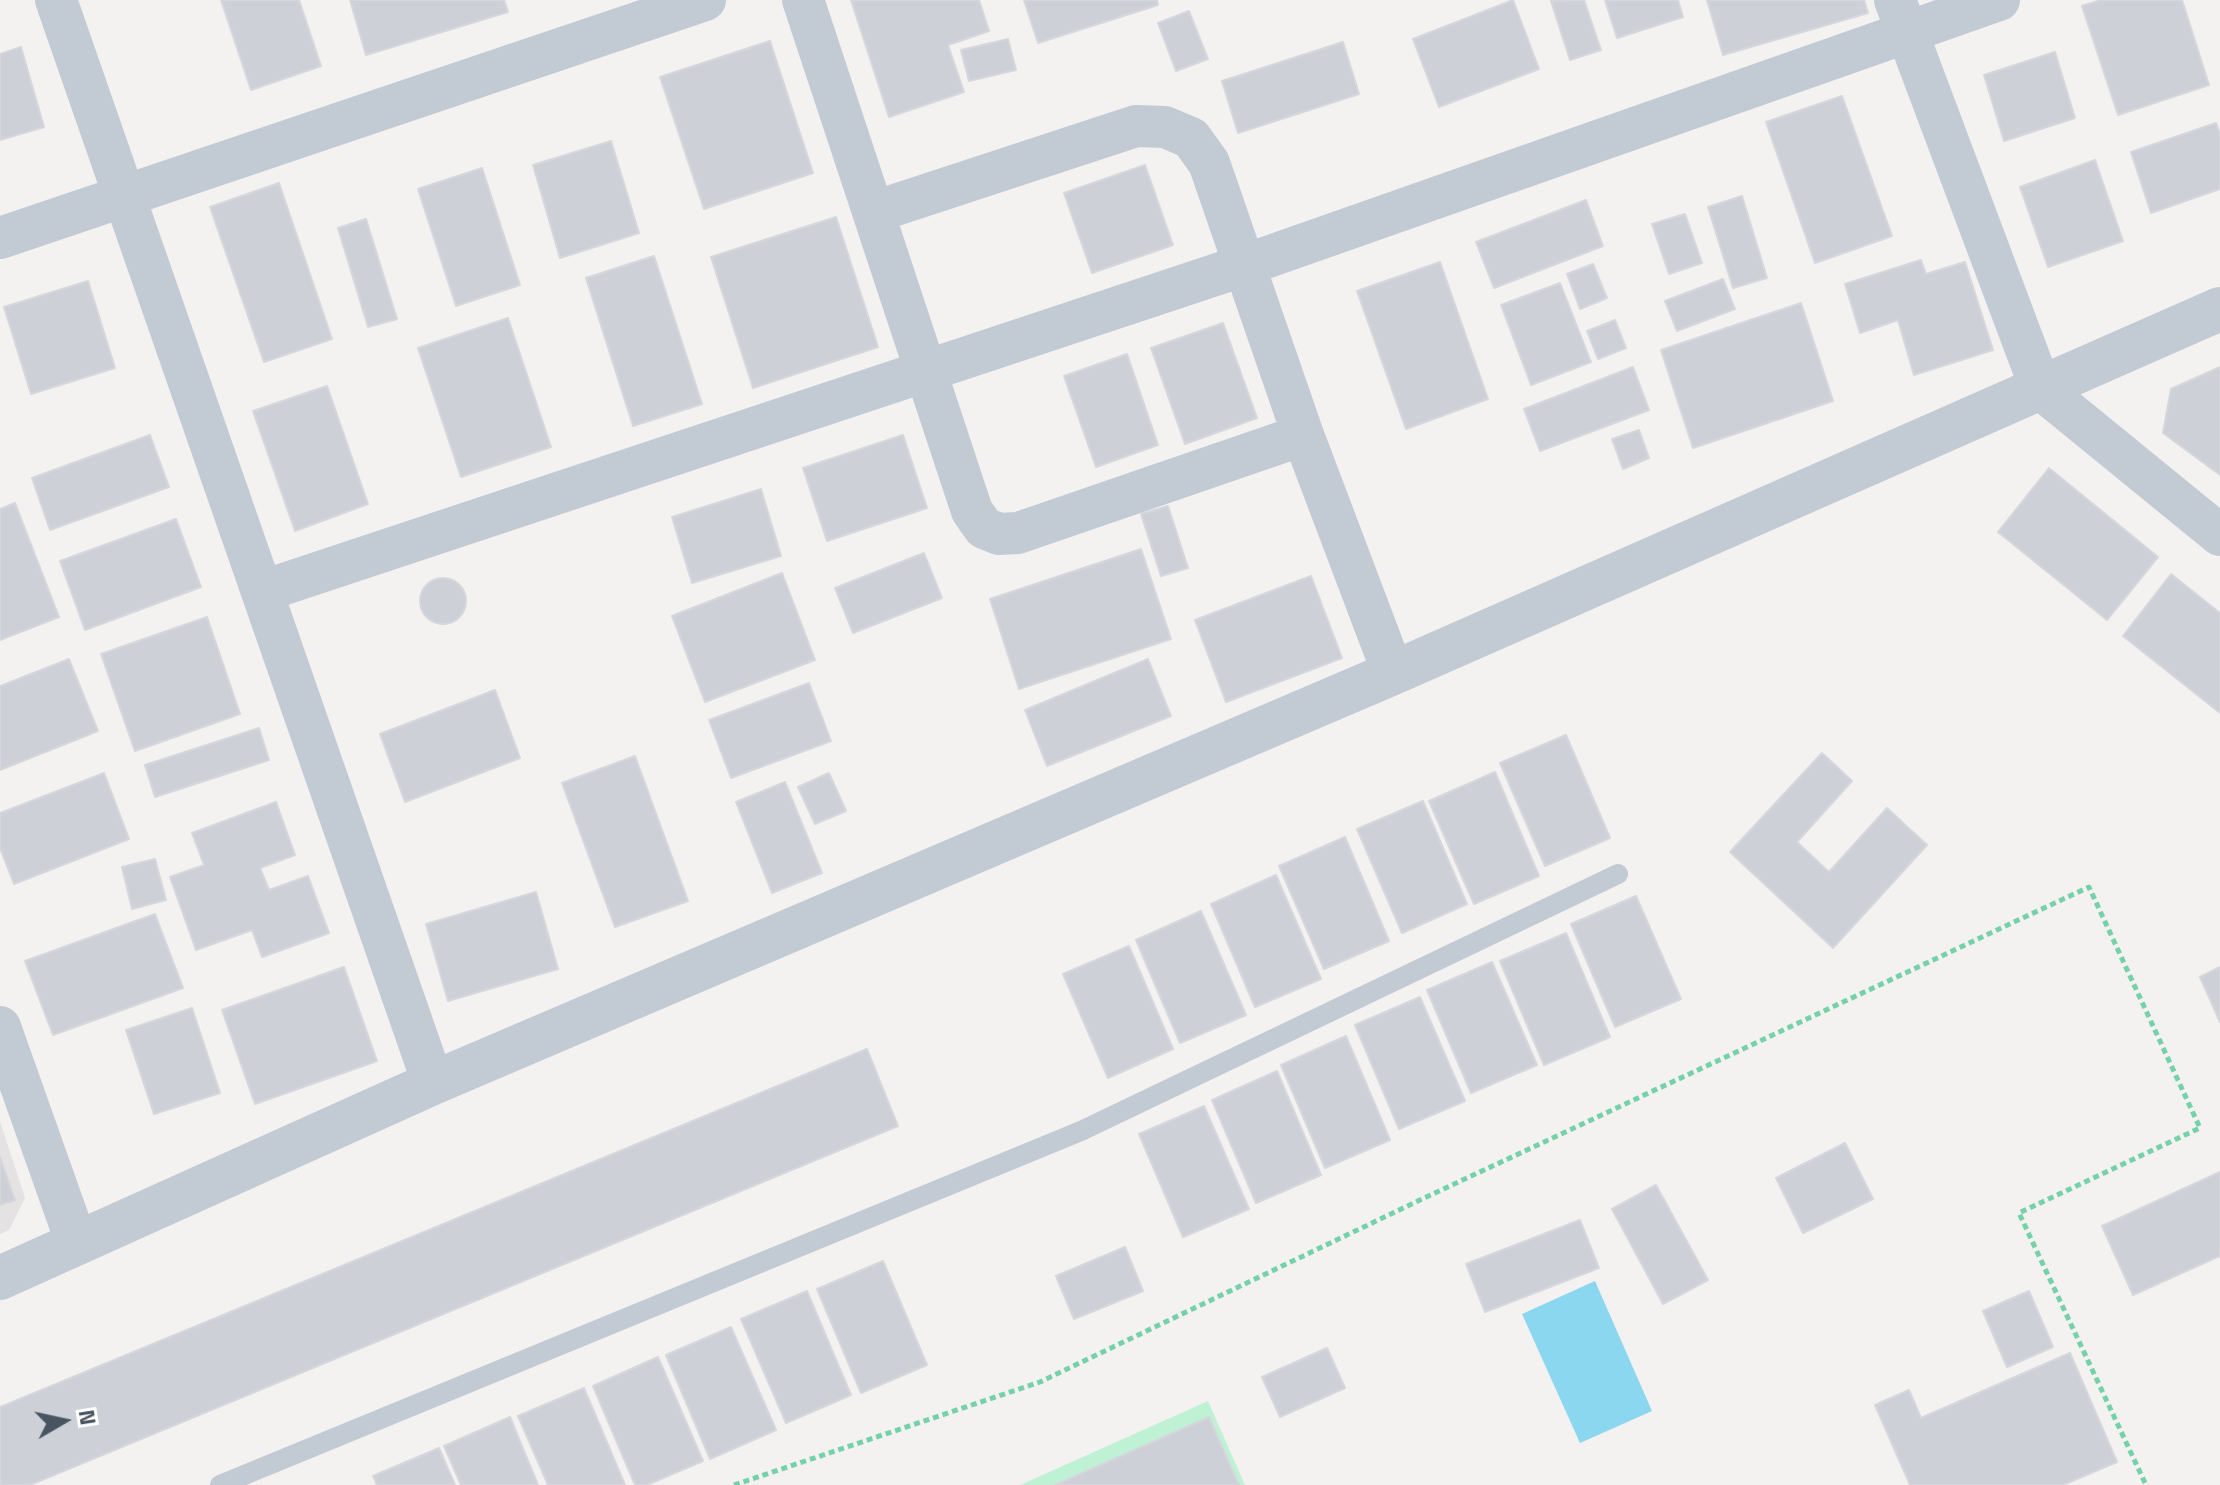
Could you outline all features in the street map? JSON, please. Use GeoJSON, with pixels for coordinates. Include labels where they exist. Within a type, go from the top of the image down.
{"type":"FeatureCollection","features":[{"type":"Feature","properties":{"kind":"street"},"geometry":{"type":"LineString","coordinates":[[56,0],[433,1083]]}},
{"type":"Feature","properties":{"kind":"street"},"geometry":{"type":"LineString","coordinates":[[0,238],[705,0]]}},
{"type":"Feature","properties":{"kind":"street"},"geometry":{"type":"LineString","coordinates":[[803,0],[972,511],[984,528],[999,534],[1018,533],[1303,435]]}},
{"type":"Feature","properties":{"kind":"street"},"geometry":{"type":"LineString","coordinates":[[263,591],[1245,265],[1901,16],[1999,0]]}},
{"type":"Feature","properties":{"kind":"street"},"geometry":{"type":"LineString","coordinates":[[1901,16],[2041,389],[2220,535]]}},
{"type":"Feature","properties":{"kind":"street"},"geometry":{"type":"LineString","coordinates":[[874,212],[1136,126],[1165,127],[1191,138],[1209,163],[1303,435],[1393,673]]}},
{"type":"Feature","properties":{"kind":"street"},"geometry":{"type":"LineString","coordinates":[[0,1278],[433,1083],[1393,673],[2220,309]]}},
{"type":"Feature","properties":{"kind":"street"},"geometry":{"type":"LineString","coordinates":[[0,1027],[77,1244]]}},
{"type":"Feature","properties":{"kind":"lane"},"geometry":{"type":"LineString","coordinates":[[220,1485],[1081,1131],[1618,874]]}},
{"type":"Feature","properties":{"kind":"path"},"geometry":{"type":"LineString","coordinates":[[734,1485],[1040,1382],[1434,1193],[2089,887],[2200,1128],[2019,1213],[2146,1485]]}},
{"type":"Feature","properties":{"kind":"shaded area"},"geometry":{"type":"Polygon","coordinates":[[[0,1121],[25,1198],[9,1230],[0,1234],[0,1121]]]}},
{"type":"Feature","properties":{"kind":"green space"},"geometry":{"type":"Polygon","coordinates":[[[1208,1401],[1245,1485],[1020,1485],[1208,1401]]]}},
{"type":"Feature","properties":{"kind":"water"},"geometry":{"type":"Polygon","coordinates":[[[1595,1281],[1652,1411],[1580,1443],[1522,1314],[1595,1281]]]}},
{"type":"Feature","properties":{"kind":"building"},"geometry":{"type":"Polygon","coordinates":[[[221,0],[299,0],[321,66],[251,90],[221,0]]]}},
{"type":"Feature","properties":{"kind":"building"},"geometry":{"type":"Polygon","coordinates":[[[350,0],[504,0],[508,12],[366,55],[350,0]]]}},
{"type":"Feature","properties":{"kind":"building"},"geometry":{"type":"Polygon","coordinates":[[[851,0],[979,0],[989,31],[948,45],[964,92],[889,117],[851,0]]]}},
{"type":"Feature","properties":{"kind":"building"},"geometry":{"type":"Polygon","coordinates":[[[1024,0],[1157,0],[1158,5],[1038,43],[1024,0]]]}},
{"type":"Feature","properties":{"kind":"building"},"geometry":{"type":"Polygon","coordinates":[[[1513,0],[1539,69],[1439,107],[1413,39],[1513,0]]]}},
{"type":"Feature","properties":{"kind":"building"},"geometry":{"type":"Polygon","coordinates":[[[1584,0],[1601,50],[1570,60],[1551,1],[1584,0]]]}},
{"type":"Feature","properties":{"kind":"building"},"geometry":{"type":"Polygon","coordinates":[[[1605,0],[1678,0],[1683,17],[1617,38],[1605,0]]]}},
{"type":"Feature","properties":{"kind":"building"},"geometry":{"type":"Polygon","coordinates":[[[1707,0],[1864,0],[1868,13],[1723,55],[1707,0]]]}},
{"type":"Feature","properties":{"kind":"building"},"geometry":{"type":"Polygon","coordinates":[[[2101,0],[2182,0],[2209,85],[2118,115],[2082,6],[2101,0]]]}},
{"type":"Feature","properties":{"kind":"building"},"geometry":{"type":"Polygon","coordinates":[[[1189,11],[1208,59],[1176,71],[1158,23],[1189,11]]]}},
{"type":"Feature","properties":{"kind":"building"},"geometry":{"type":"Polygon","coordinates":[[[1008,39],[1016,70],[969,81],[961,50],[1008,39]]]}},
{"type":"Feature","properties":{"kind":"building"},"geometry":{"type":"Polygon","coordinates":[[[770,41],[813,173],[704,209],[660,77],[770,41]]]}},
{"type":"Feature","properties":{"kind":"building"},"geometry":{"type":"Polygon","coordinates":[[[1343,42],[1359,94],[1238,133],[1222,81],[1343,42]]]}},
{"type":"Feature","properties":{"kind":"building"},"geometry":{"type":"Polygon","coordinates":[[[21,47],[44,127],[0,140],[0,54],[21,47]]]}},
{"type":"Feature","properties":{"kind":"building"},"geometry":{"type":"Polygon","coordinates":[[[2055,52],[2075,118],[2004,141],[1984,75],[2055,52]]]}},
{"type":"Feature","properties":{"kind":"building"},"geometry":{"type":"Polygon","coordinates":[[[1842,96],[1892,236],[1815,263],[1766,122],[1842,96]]]}},
{"type":"Feature","properties":{"kind":"building"},"geometry":{"type":"Polygon","coordinates":[[[2216,123],[2220,135],[2220,189],[2151,213],[2131,152],[2216,123]]]}},
{"type":"Feature","properties":{"kind":"building"},"geometry":{"type":"Polygon","coordinates":[[[611,141],[639,233],[560,258],[533,165],[611,141]]]}},
{"type":"Feature","properties":{"kind":"building"},"geometry":{"type":"Polygon","coordinates":[[[2095,160],[2123,241],[2048,267],[2020,187],[2095,160]]]}},
{"type":"Feature","properties":{"kind":"building"},"geometry":{"type":"Polygon","coordinates":[[[1145,165],[1173,245],[1092,273],[1064,193],[1145,165]]]}},
{"type":"Feature","properties":{"kind":"building"},"geometry":{"type":"Polygon","coordinates":[[[482,168],[520,285],[456,306],[418,189],[482,168]]]}},
{"type":"Feature","properties":{"kind":"building"},"geometry":{"type":"Polygon","coordinates":[[[279,183],[332,339],[264,362],[210,207],[279,183]]]}},
{"type":"Feature","properties":{"kind":"building"},"geometry":{"type":"Polygon","coordinates":[[[1742,196],[1767,278],[1733,288],[1708,207],[1742,196]]]}},
{"type":"Feature","properties":{"kind":"building"},"geometry":{"type":"Polygon","coordinates":[[[1586,200],[1603,246],[1494,288],[1476,242],[1586,200]]]}},
{"type":"Feature","properties":{"kind":"building"},"geometry":{"type":"Polygon","coordinates":[[[1685,214],[1702,263],[1669,274],[1652,224],[1685,214]]]}},
{"type":"Feature","properties":{"kind":"building"},"geometry":{"type":"Polygon","coordinates":[[[836,217],[878,347],[753,388],[711,257],[836,217]]]}},
{"type":"Feature","properties":{"kind":"building"},"geometry":{"type":"Polygon","coordinates":[[[366,219],[397,319],[368,327],[338,228],[366,219]]]}},
{"type":"Feature","properties":{"kind":"building"},"geometry":{"type":"Polygon","coordinates":[[[654,256],[702,404],[633,426],[586,278],[654,256]]]}},
{"type":"Feature","properties":{"kind":"building"},"geometry":{"type":"Polygon","coordinates":[[[1921,260],[1926,274],[1965,262],[1993,350],[1914,375],[1898,320],[1860,333],[1845,284],[1921,260]]]}},
{"type":"Feature","properties":{"kind":"building"},"geometry":{"type":"Polygon","coordinates":[[[1440,262],[1488,399],[1406,429],[1357,291],[1440,262]]]}},
{"type":"Feature","properties":{"kind":"building"},"geometry":{"type":"Polygon","coordinates":[[[1593,264],[1607,298],[1580,309],[1567,274],[1593,264]]]}},
{"type":"Feature","properties":{"kind":"building"},"geometry":{"type":"Polygon","coordinates":[[[1723,279],[1735,309],[1677,331],[1665,301],[1723,279]]]}},
{"type":"Feature","properties":{"kind":"building"},"geometry":{"type":"Polygon","coordinates":[[[88,281],[115,368],[31,394],[4,307],[88,281]]]}},
{"type":"Feature","properties":{"kind":"building"},"geometry":{"type":"Polygon","coordinates":[[[1560,283],[1591,362],[1531,385],[1501,305],[1560,283]]]}},
{"type":"Feature","properties":{"kind":"building"},"geometry":{"type":"Polygon","coordinates":[[[1801,303],[1833,401],[1693,448],[1661,350],[1801,303]]]}},
{"type":"Feature","properties":{"kind":"building"},"geometry":{"type":"Polygon","coordinates":[[[508,318],[551,447],[461,477],[418,348],[508,318]]]}},
{"type":"Feature","properties":{"kind":"building"},"geometry":{"type":"Polygon","coordinates":[[[1615,320],[1626,348],[1598,359],[1587,331],[1615,320]]]}},
{"type":"Feature","properties":{"kind":"building"},"geometry":{"type":"Polygon","coordinates":[[[1223,323],[1257,418],[1185,444],[1151,348],[1223,323]]]}},
{"type":"Feature","properties":{"kind":"building"},"geometry":{"type":"Polygon","coordinates":[[[1127,354],[1158,445],[1096,467],[1064,376],[1127,354]]]}},
{"type":"Feature","properties":{"kind":"building"},"geometry":{"type":"Polygon","coordinates":[[[1633,367],[1649,410],[1540,451],[1524,409],[1633,367]]]}},
{"type":"Feature","properties":{"kind":"building"},"geometry":{"type":"Polygon","coordinates":[[[2220,367],[2220,475],[2163,433],[2171,389],[2220,367]]]}},
{"type":"Feature","properties":{"kind":"building"},"geometry":{"type":"Polygon","coordinates":[[[327,386],[368,504],[295,531],[253,411],[327,386]]]}},
{"type":"Feature","properties":{"kind":"building"},"geometry":{"type":"Polygon","coordinates":[[[1639,430],[1649,458],[1623,469],[1612,439],[1639,430]]]}},
{"type":"Feature","properties":{"kind":"building"},"geometry":{"type":"Polygon","coordinates":[[[150,435],[169,487],[50,530],[32,478],[150,435]]]}},
{"type":"Feature","properties":{"kind":"building"},"geometry":{"type":"Polygon","coordinates":[[[903,435],[927,508],[827,541],[803,468],[903,435]]]}},
{"type":"Feature","properties":{"kind":"building"},"geometry":{"type":"Polygon","coordinates":[[[2049,468],[2158,557],[2107,620],[1998,532],[2049,468]]]}},
{"type":"Feature","properties":{"kind":"building"},"geometry":{"type":"Polygon","coordinates":[[[761,489],[781,556],[692,583],[672,517],[761,489]]]}},
{"type":"Feature","properties":{"kind":"building"},"geometry":{"type":"Polygon","coordinates":[[[15,503],[59,617],[0,640],[0,509],[15,503]]]}},
{"type":"Feature","properties":{"kind":"building"},"geometry":{"type":"Polygon","coordinates":[[[1168,506],[1188,568],[1161,576],[1141,514],[1168,506]]]}},
{"type":"Feature","properties":{"kind":"building"},"geometry":{"type":"Polygon","coordinates":[[[176,519],[201,587],[85,630],[60,561],[176,519]]]}},
{"type":"Feature","properties":{"kind":"building"},"geometry":{"type":"Polygon","coordinates":[[[1141,549],[1171,639],[1019,689],[990,599],[1141,549]]]}},
{"type":"Feature","properties":{"kind":"building"},"geometry":{"type":"Polygon","coordinates":[[[924,553],[942,598],[853,633],[835,588],[924,553]]]}},
{"type":"Feature","properties":{"kind":"building"},"geometry":{"type":"Polygon","coordinates":[[[782,573],[815,660],[705,702],[672,616],[782,573]]]}},
{"type":"Feature","properties":{"kind":"building"},"geometry":{"type":"Polygon","coordinates":[[[2171,574],[2220,613],[2220,713],[2123,636],[2171,574]]]}},
{"type":"Feature","properties":{"kind":"building"},"geometry":{"type":"Polygon","coordinates":[[[1311,576],[1342,658],[1226,702],[1195,620],[1311,576]]]}},
{"type":"Feature","properties":{"kind":"building"},"geometry":{"type":"Polygon","coordinates":[[[443,578],[459,585],[466,601],[459,617],[443,624],[427,617],[420,601],[427,585],[443,578]]]}},
{"type":"Feature","properties":{"kind":"building"},"geometry":{"type":"Polygon","coordinates":[[[207,617],[240,714],[135,751],[101,654],[207,617]]]}},
{"type":"Feature","properties":{"kind":"building"},"geometry":{"type":"Polygon","coordinates":[[[69,659],[98,731],[0,770],[0,686],[69,659]]]}},
{"type":"Feature","properties":{"kind":"building"},"geometry":{"type":"Polygon","coordinates":[[[1148,659],[1171,716],[1047,766],[1025,710],[1148,659]]]}},
{"type":"Feature","properties":{"kind":"building"},"geometry":{"type":"Polygon","coordinates":[[[809,683],[831,741],[731,778],[709,720],[809,683]]]}},
{"type":"Feature","properties":{"kind":"building"},"geometry":{"type":"Polygon","coordinates":[[[495,690],[520,758],[405,802],[380,734],[495,690]]]}},
{"type":"Feature","properties":{"kind":"building"},"geometry":{"type":"Polygon","coordinates":[[[259,728],[269,760],[155,797],[145,765],[259,728]]]}},
{"type":"Feature","properties":{"kind":"building"},"geometry":{"type":"Polygon","coordinates":[[[1566,735],[1610,838],[1545,866],[1500,763],[1566,735]]]}},
{"type":"Feature","properties":{"kind":"building"},"geometry":{"type":"Polygon","coordinates":[[[1822,753],[1852,781],[1797,842],[1829,872],[1887,808],[1927,845],[1833,948],[1730,852],[1822,753]]]}},
{"type":"Feature","properties":{"kind":"building"},"geometry":{"type":"Polygon","coordinates":[[[635,756],[688,901],[615,927],[562,783],[635,756]]]}},
{"type":"Feature","properties":{"kind":"building"},"geometry":{"type":"Polygon","coordinates":[[[1495,772],[1539,876],[1474,904],[1429,801],[1495,772]]]}},
{"type":"Feature","properties":{"kind":"building"},"geometry":{"type":"Polygon","coordinates":[[[104,773],[129,839],[14,884],[0,848],[0,813],[104,773]]]}},
{"type":"Feature","properties":{"kind":"building"},"geometry":{"type":"Polygon","coordinates":[[[829,773],[846,811],[815,824],[798,787],[829,773]]]}},
{"type":"Feature","properties":{"kind":"building"},"geometry":{"type":"Polygon","coordinates":[[[785,782],[822,873],[772,893],[736,802],[785,782]]]}},
{"type":"Feature","properties":{"kind":"building"},"geometry":{"type":"Polygon","coordinates":[[[1423,801],[1467,904],[1402,933],[1357,829],[1423,801]]]}},
{"type":"Feature","properties":{"kind":"building"},"geometry":{"type":"Polygon","coordinates":[[[276,802],[295,855],[260,868],[269,890],[308,876],[329,933],[262,957],[252,930],[196,950],[170,877],[204,865],[192,833],[276,802]]]}},
{"type":"Feature","properties":{"kind":"building"},"geometry":{"type":"Polygon","coordinates":[[[1345,837],[1389,941],[1324,969],[1279,866],[1345,837]]]}},
{"type":"Feature","properties":{"kind":"building"},"geometry":{"type":"Polygon","coordinates":[[[155,859],[166,900],[132,909],[122,867],[155,859]]]}},
{"type":"Feature","properties":{"kind":"building"},"geometry":{"type":"Polygon","coordinates":[[[1276,875],[1321,979],[1255,1007],[1211,904],[1276,875]]]}},
{"type":"Feature","properties":{"kind":"building"},"geometry":{"type":"Polygon","coordinates":[[[536,892],[558,969],[448,1001],[426,924],[536,892]]]}},
{"type":"Feature","properties":{"kind":"building"},"geometry":{"type":"Polygon","coordinates":[[[1636,896],[1681,999],[1615,1027],[1571,924],[1636,896]]]}},
{"type":"Feature","properties":{"kind":"building"},"geometry":{"type":"Polygon","coordinates":[[[1201,911],[1246,1015],[1180,1043],[1136,940],[1201,911]]]}},
{"type":"Feature","properties":{"kind":"building"},"geometry":{"type":"Polygon","coordinates":[[[155,914],[183,988],[53,1035],[25,961],[155,914]]]}},
{"type":"Feature","properties":{"kind":"building"},"geometry":{"type":"Polygon","coordinates":[[[1566,933],[1610,1037],[1544,1065],[1500,961],[1566,933]]]}},
{"type":"Feature","properties":{"kind":"building"},"geometry":{"type":"Polygon","coordinates":[[[1129,946],[1173,1049],[1108,1078],[1063,974],[1129,946]]]}},
{"type":"Feature","properties":{"kind":"building"},"geometry":{"type":"Polygon","coordinates":[[[1492,962],[1537,1065],[1471,1093],[1427,990],[1492,962]]]}},
{"type":"Feature","properties":{"kind":"building"},"geometry":{"type":"Polygon","coordinates":[[[344,967],[377,1061],[255,1104],[222,1010],[344,967]]]}},
{"type":"Feature","properties":{"kind":"building"},"geometry":{"type":"Polygon","coordinates":[[[2220,967],[2220,1022],[2200,977],[2220,967]]]}},
{"type":"Feature","properties":{"kind":"building"},"geometry":{"type":"Polygon","coordinates":[[[1420,997],[1465,1101],[1399,1129],[1355,1025],[1420,997]]]}},
{"type":"Feature","properties":{"kind":"building"},"geometry":{"type":"Polygon","coordinates":[[[192,1008],[220,1093],[154,1114],[126,1030],[192,1008]]]}},
{"type":"Feature","properties":{"kind":"building"},"geometry":{"type":"Polygon","coordinates":[[[1346,1036],[1390,1140],[1325,1168],[1281,1065],[1346,1036]]]}},
{"type":"Feature","properties":{"kind":"building"},"geometry":{"type":"Polygon","coordinates":[[[867,1049],[898,1126],[30,1485],[0,1485],[0,1407],[867,1049]]]}},
{"type":"Feature","properties":{"kind":"building"},"geometry":{"type":"Polygon","coordinates":[[[1277,1071],[1321,1175],[1256,1203],[1212,1100],[1277,1071]]]}},
{"type":"Feature","properties":{"kind":"building"},"geometry":{"type":"Polygon","coordinates":[[[1204,1106],[1249,1209],[1183,1237],[1139,1134],[1204,1106]]]}},
{"type":"Feature","properties":{"kind":"building"},"geometry":{"type":"Polygon","coordinates":[[[1845,1143],[1873,1199],[1803,1233],[1776,1178],[1845,1143]]]}},
{"type":"Feature","properties":{"kind":"building"},"geometry":{"type":"Polygon","coordinates":[[[0,1157],[15,1200],[0,1205],[0,1157]]]}},
{"type":"Feature","properties":{"kind":"building"},"geometry":{"type":"Polygon","coordinates":[[[2220,1172],[2220,1256],[2133,1295],[2102,1226],[2220,1172]]]}},
{"type":"Feature","properties":{"kind":"building"},"geometry":{"type":"Polygon","coordinates":[[[1656,1185],[1708,1280],[1663,1304],[1612,1209],[1656,1185]]]}},
{"type":"Feature","properties":{"kind":"building"},"geometry":{"type":"Polygon","coordinates":[[[1580,1220],[1599,1268],[1485,1312],[1466,1264],[1580,1220]]]}},
{"type":"Feature","properties":{"kind":"building"},"geometry":{"type":"Polygon","coordinates":[[[1125,1247],[1143,1291],[1074,1319],[1056,1276],[1125,1247]]]}},
{"type":"Feature","properties":{"kind":"building"},"geometry":{"type":"Polygon","coordinates":[[[883,1261],[927,1365],[861,1393],[817,1289],[883,1261]]]}},
{"type":"Feature","properties":{"kind":"building"},"geometry":{"type":"Polygon","coordinates":[[[807,1291],[851,1395],[786,1423],[741,1319],[807,1291]]]}},
{"type":"Feature","properties":{"kind":"building"},"geometry":{"type":"Polygon","coordinates":[[[2029,1291],[2053,1347],[2007,1367],[1983,1311],[2029,1291]]]}},
{"type":"Feature","properties":{"kind":"building"},"geometry":{"type":"Polygon","coordinates":[[[731,1327],[776,1430],[710,1459],[666,1355],[731,1327]]]}},
{"type":"Feature","properties":{"kind":"building"},"geometry":{"type":"Polygon","coordinates":[[[1327,1348],[1345,1388],[1280,1417],[1262,1377],[1327,1348]]]}},
{"type":"Feature","properties":{"kind":"building"},"geometry":{"type":"Polygon","coordinates":[[[2070,1353],[2117,1462],[2063,1485],[1910,1485],[1875,1405],[1909,1390],[1921,1418],[2070,1353]]]}},
{"type":"Feature","properties":{"kind":"building"},"geometry":{"type":"Polygon","coordinates":[[[658,1357],[703,1461],[647,1485],[635,1485],[593,1386],[658,1357]]]}},
{"type":"Feature","properties":{"kind":"building"},"geometry":{"type":"Polygon","coordinates":[[[584,1388],[625,1485],[548,1485],[518,1416],[584,1388]]]}},
{"type":"Feature","properties":{"kind":"building"},"geometry":{"type":"Polygon","coordinates":[[[510,1417],[538,1485],[461,1485],[444,1446],[510,1417]]]}},
{"type":"Feature","properties":{"kind":"building"},"geometry":{"type":"Polygon","coordinates":[[[1209,1417],[1239,1485],[1055,1485],[1209,1417]]]}},
{"type":"Feature","properties":{"kind":"building"},"geometry":{"type":"Polygon","coordinates":[[[439,1448],[455,1485],[377,1485],[373,1476],[439,1448]]]}}]}
